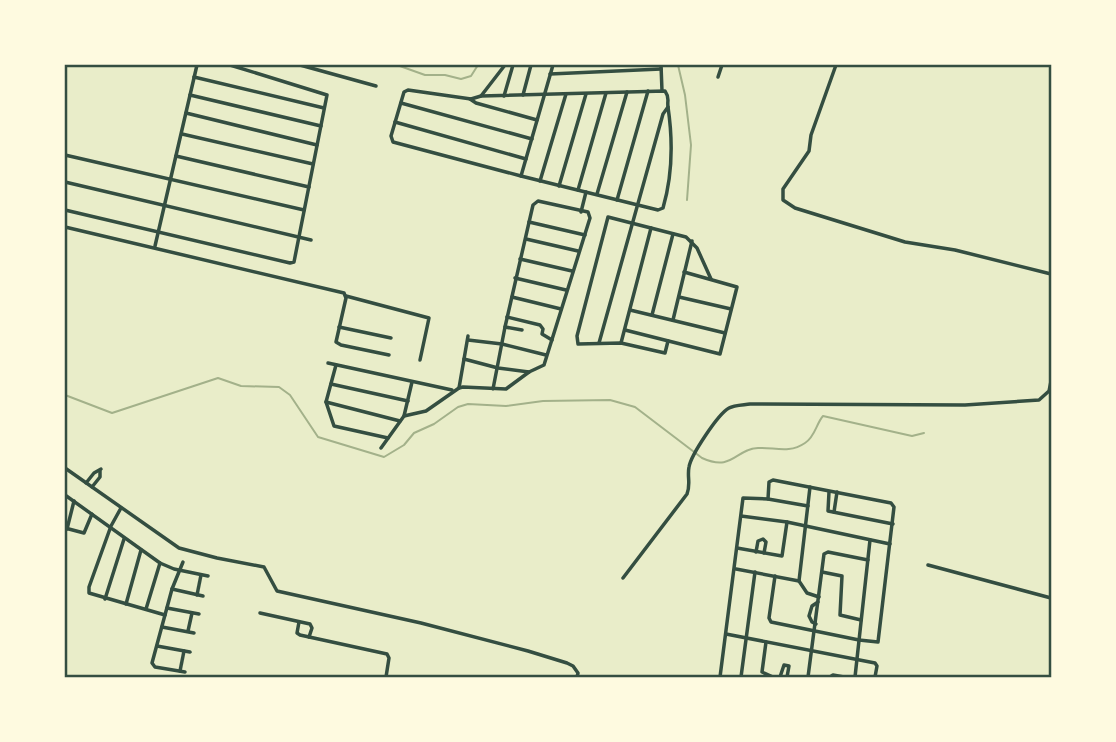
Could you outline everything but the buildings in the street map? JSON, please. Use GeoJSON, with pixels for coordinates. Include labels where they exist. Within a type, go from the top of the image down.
{"type":"FeatureCollection","features":[{"type":"Feature","properties":{"kind":"street"},"geometry":{"type":"LineString","coordinates":[[155,246],[197,65]]}},
{"type":"Feature","properties":{"kind":"street"},"geometry":{"type":"LineString","coordinates":[[65,210],[293,263],[327,97],[324,93],[230,65]]}},
{"type":"Feature","properties":{"kind":"street"},"geometry":{"type":"LineString","coordinates":[[300,65],[376,86]]}},
{"type":"Feature","properties":{"kind":"street"},"geometry":{"type":"LineString","coordinates":[[481,96],[505,65]]}},
{"type":"Feature","properties":{"kind":"street"},"geometry":{"type":"LineString","coordinates":[[504,96],[513,65]]}},
{"type":"Feature","properties":{"kind":"street"},"geometry":{"type":"LineString","coordinates":[[523,95],[531,65]]}},
{"type":"Feature","properties":{"kind":"street"},"geometry":{"type":"LineString","coordinates":[[521,176],[553,65]]}},
{"type":"Feature","properties":{"kind":"street"},"geometry":{"type":"LineString","coordinates":[[718,77],[722,65]]}},
{"type":"Feature","properties":{"kind":"street"},"geometry":{"type":"LineString","coordinates":[[836,65],[811,135],[809,151],[783,190],[783,200],[795,208],[905,242],[955,250],[1051,274]]}},
{"type":"Feature","properties":{"kind":"street"},"geometry":{"type":"LineString","coordinates":[[550,74],[661,67],[662,91]]}},
{"type":"Feature","properties":{"kind":"street"},"geometry":{"type":"LineString","coordinates":[[194,77],[324,108]]}},
{"type":"Feature","properties":{"kind":"street"},"geometry":{"type":"LineString","coordinates":[[408,90],[470,99],[504,96],[648,91],[662,91],[668,95],[673,153],[664,206],[660,210],[559,186],[394,142],[391,138],[404,92],[408,90]]}},
{"type":"Feature","properties":{"kind":"street"},"geometry":{"type":"LineString","coordinates":[[617,200],[648,91]]}},
{"type":"Feature","properties":{"kind":"street"},"geometry":{"type":"LineString","coordinates":[[597,195],[627,92]]}},
{"type":"Feature","properties":{"kind":"street"},"geometry":{"type":"LineString","coordinates":[[579,190],[606,93]]}},
{"type":"Feature","properties":{"kind":"street"},"geometry":{"type":"LineString","coordinates":[[540,181],[566,94]]}},
{"type":"Feature","properties":{"kind":"street"},"geometry":{"type":"LineString","coordinates":[[559,186],[586,94]]}},
{"type":"Feature","properties":{"kind":"street"},"geometry":{"type":"LineString","coordinates":[[190,95],[321,126]]}},
{"type":"Feature","properties":{"kind":"street"},"geometry":{"type":"LineString","coordinates":[[470,99],[537,120]]}},
{"type":"Feature","properties":{"kind":"street"},"geometry":{"type":"LineString","coordinates":[[401,103],[532,139]]}},
{"type":"Feature","properties":{"kind":"street"},"geometry":{"type":"LineString","coordinates":[[599,344],[663,114],[668,107]]}},
{"type":"Feature","properties":{"kind":"street"},"geometry":{"type":"LineString","coordinates":[[186,113],[317,145]]}},
{"type":"Feature","properties":{"kind":"street"},"geometry":{"type":"LineString","coordinates":[[395,122],[526,159]]}},
{"type":"Feature","properties":{"kind":"street"},"geometry":{"type":"LineString","coordinates":[[181,134],[313,164]]}},
{"type":"Feature","properties":{"kind":"street"},"geometry":{"type":"LineString","coordinates":[[65,155],[304,211]]}},
{"type":"Feature","properties":{"kind":"street"},"geometry":{"type":"LineString","coordinates":[[176,156],[309,187]]}},
{"type":"Feature","properties":{"kind":"street"},"geometry":{"type":"LineString","coordinates":[[65,182],[311,240]]}},
{"type":"Feature","properties":{"kind":"street"},"geometry":{"type":"LineString","coordinates":[[581,212],[586,192]]}},
{"type":"Feature","properties":{"kind":"street"},"geometry":{"type":"LineString","coordinates":[[404,416],[426,411],[459,388],[494,389],[506,389],[529,372],[544,366],[590,219],[588,212],[535,202],[515,278],[494,389]]}},
{"type":"Feature","properties":{"kind":"street"},"geometry":{"type":"LineString","coordinates":[[668,341],[665,353],[621,342],[580,345],[577,339],[608,217],[692,241],[711,279]]}},
{"type":"Feature","properties":{"kind":"street"},"geometry":{"type":"LineString","coordinates":[[529,222],[585,234]]}},
{"type":"Feature","properties":{"kind":"street"},"geometry":{"type":"LineString","coordinates":[[65,227],[341,293],[429,318],[420,360]]}},
{"type":"Feature","properties":{"kind":"street"},"geometry":{"type":"LineString","coordinates":[[621,342],[651,228]]}},
{"type":"Feature","properties":{"kind":"street"},"geometry":{"type":"LineString","coordinates":[[652,315],[673,234]]}},
{"type":"Feature","properties":{"kind":"street"},"geometry":{"type":"LineString","coordinates":[[525,239],[578,251]]}},
{"type":"Feature","properties":{"kind":"street"},"geometry":{"type":"LineString","coordinates":[[673,320],[692,241]]}},
{"type":"Feature","properties":{"kind":"street"},"geometry":{"type":"LineString","coordinates":[[520,259],[572,271]]}},
{"type":"Feature","properties":{"kind":"street"},"geometry":{"type":"LineString","coordinates":[[625,330],[720,354],[737,287],[684,272]]}},
{"type":"Feature","properties":{"kind":"street"},"geometry":{"type":"LineString","coordinates":[[515,278],[566,290]]}},
{"type":"Feature","properties":{"kind":"street"},"geometry":{"type":"LineString","coordinates":[[346,296],[337,343],[389,355]]}},
{"type":"Feature","properties":{"kind":"street"},"geometry":{"type":"LineString","coordinates":[[512,297],[561,309]]}},
{"type":"Feature","properties":{"kind":"street"},"geometry":{"type":"LineString","coordinates":[[678,297],[731,309]]}},
{"type":"Feature","properties":{"kind":"street"},"geometry":{"type":"LineString","coordinates":[[630,310],[725,333]]}},
{"type":"Feature","properties":{"kind":"street"},"geometry":{"type":"LineString","coordinates":[[507,317],[540,325],[542,334],[552,340]]}},
{"type":"Feature","properties":{"kind":"street"},"geometry":{"type":"LineString","coordinates":[[339,327],[391,338]]}},
{"type":"Feature","properties":{"kind":"street"},"geometry":{"type":"LineString","coordinates":[[505,327],[522,330]]}},
{"type":"Feature","properties":{"kind":"street"},"geometry":{"type":"LineString","coordinates":[[459,388],[468,338],[546,355]]}},
{"type":"Feature","properties":{"kind":"street"},"geometry":{"type":"LineString","coordinates":[[464,359],[498,368],[529,372]]}},
{"type":"Feature","properties":{"kind":"street"},"geometry":{"type":"LineString","coordinates":[[328,363],[454,391]]}},
{"type":"Feature","properties":{"kind":"street"},"geometry":{"type":"LineString","coordinates":[[336,365],[326,402],[334,426],[388,438]]}},
{"type":"Feature","properties":{"kind":"street"},"geometry":{"type":"LineString","coordinates":[[623,578],[687,494],[690,483],[689,467],[693,457],[716,422],[730,407],[750,404],[965,405],[1039,400],[1049,391],[1051,381]]}},
{"type":"Feature","properties":{"kind":"street"},"geometry":{"type":"LineString","coordinates":[[381,448],[404,416],[412,382]]}},
{"type":"Feature","properties":{"kind":"street"},"geometry":{"type":"LineString","coordinates":[[331,384],[408,401]]}},
{"type":"Feature","properties":{"kind":"street"},"geometry":{"type":"LineString","coordinates":[[326,402],[400,421]]}},
{"type":"Feature","properties":{"kind":"street"},"geometry":{"type":"LineString","coordinates":[[65,468],[179,548],[264,567],[278,591],[421,623],[528,651],[566,663],[576,670],[577,677]]}},
{"type":"Feature","properties":{"kind":"street"},"geometry":{"type":"LineString","coordinates":[[86,483],[94,472],[101,469],[100,476],[92,487]]}},
{"type":"Feature","properties":{"kind":"street"},"geometry":{"type":"LineString","coordinates":[[768,499],[771,480],[892,504],[880,639],[876,643],[770,621],[775,576]]}},
{"type":"Feature","properties":{"kind":"street"},"geometry":{"type":"LineString","coordinates":[[810,487],[799,581],[807,593],[819,597]]}},
{"type":"Feature","properties":{"kind":"street"},"geometry":{"type":"LineString","coordinates":[[830,491],[827,510],[892,524]]}},
{"type":"Feature","properties":{"kind":"street"},"geometry":{"type":"LineString","coordinates":[[834,512],[837,492]]}},
{"type":"Feature","properties":{"kind":"street"},"geometry":{"type":"LineString","coordinates":[[65,495],[160,563],[208,576]]}},
{"type":"Feature","properties":{"kind":"street"},"geometry":{"type":"LineString","coordinates":[[720,677],[744,497],[808,506]]}},
{"type":"Feature","properties":{"kind":"street"},"geometry":{"type":"LineString","coordinates":[[74,501],[66,529],[85,533],[92,514]]}},
{"type":"Feature","properties":{"kind":"street"},"geometry":{"type":"LineString","coordinates":[[121,508],[111,526],[88,591],[91,595],[165,615]]}},
{"type":"Feature","properties":{"kind":"street"},"geometry":{"type":"LineString","coordinates":[[741,516],[806,526],[890,544]]}},
{"type":"Feature","properties":{"kind":"street"},"geometry":{"type":"LineString","coordinates":[[737,548],[783,555],[787,523]]}},
{"type":"Feature","properties":{"kind":"street"},"geometry":{"type":"LineString","coordinates":[[105,599],[124,539]]}},
{"type":"Feature","properties":{"kind":"street"},"geometry":{"type":"LineString","coordinates":[[756,552],[758,541],[762,539],[766,542],[764,553]]}},
{"type":"Feature","properties":{"kind":"street"},"geometry":{"type":"LineString","coordinates":[[855,677],[870,540]]}},
{"type":"Feature","properties":{"kind":"street"},"geometry":{"type":"LineString","coordinates":[[126,604],[141,550]]}},
{"type":"Feature","properties":{"kind":"street"},"geometry":{"type":"LineString","coordinates":[[808,677],[824,554],[827,552],[868,560]]}},
{"type":"Feature","properties":{"kind":"street"},"geometry":{"type":"LineString","coordinates":[[183,562],[172,589],[152,665],[185,672]]}},
{"type":"Feature","properties":{"kind":"street"},"geometry":{"type":"LineString","coordinates":[[146,609],[160,563]]}},
{"type":"Feature","properties":{"kind":"street"},"geometry":{"type":"LineString","coordinates":[[928,565],[1051,598]]}},
{"type":"Feature","properties":{"kind":"street"},"geometry":{"type":"LineString","coordinates":[[735,569],[799,581]]}},
{"type":"Feature","properties":{"kind":"street"},"geometry":{"type":"LineString","coordinates":[[741,677],[755,572]]}},
{"type":"Feature","properties":{"kind":"street"},"geometry":{"type":"LineString","coordinates":[[822,572],[842,576],[840,615],[861,620]]}},
{"type":"Feature","properties":{"kind":"street"},"geometry":{"type":"LineString","coordinates":[[197,594],[201,575]]}},
{"type":"Feature","properties":{"kind":"street"},"geometry":{"type":"LineString","coordinates":[[172,589],[203,596]]}},
{"type":"Feature","properties":{"kind":"street"},"geometry":{"type":"LineString","coordinates":[[167,608],[199,614]]}},
{"type":"Feature","properties":{"kind":"street"},"geometry":{"type":"LineString","coordinates":[[188,632],[192,613]]}},
{"type":"Feature","properties":{"kind":"street"},"geometry":{"type":"LineString","coordinates":[[260,614],[312,626],[309,637]]}},
{"type":"Feature","properties":{"kind":"street"},"geometry":{"type":"LineString","coordinates":[[299,622],[297,633],[387,654],[390,659],[386,677]]}},
{"type":"Feature","properties":{"kind":"street"},"geometry":{"type":"LineString","coordinates":[[162,627],[194,634]]}},
{"type":"Feature","properties":{"kind":"street"},"geometry":{"type":"LineString","coordinates":[[726,634],[876,664],[876,677]]}},
{"type":"Feature","properties":{"kind":"street"},"geometry":{"type":"LineString","coordinates":[[766,642],[762,672],[773,677]]}},
{"type":"Feature","properties":{"kind":"street"},"geometry":{"type":"LineString","coordinates":[[157,646],[190,652]]}},
{"type":"Feature","properties":{"kind":"street"},"geometry":{"type":"LineString","coordinates":[[180,671],[184,651]]}},
{"type":"Feature","properties":{"kind":"street"},"geometry":{"type":"LineString","coordinates":[[780,677],[782,666],[785,665],[789,667],[787,677]]}},
{"type":"Feature","properties":{"kind":"street"},"geometry":{"type":"LineString","coordinates":[[830,677],[844,677]]}},
{"type":"Feature","properties":{"kind":"waterway"},"geometry":{"type":"LineString","coordinates":[[397,65],[425,75],[445,75],[461,79],[471,76],[478,65]]}},
{"type":"Feature","properties":{"kind":"waterway"},"geometry":{"type":"LineString","coordinates":[[678,65],[691,145],[687,200]]}},
{"type":"Feature","properties":{"kind":"waterway"},"geometry":{"type":"LineString","coordinates":[[65,395],[112,413],[218,378],[241,386],[279,387],[290,395],[318,437],[384,457],[404,445],[414,433],[468,404],[506,406],[543,401],[610,400],[635,407],[702,458],[712,462],[727,461],[750,449],[787,449],[799,446],[811,437],[823,416],[912,436],[924,433]]}}]}
